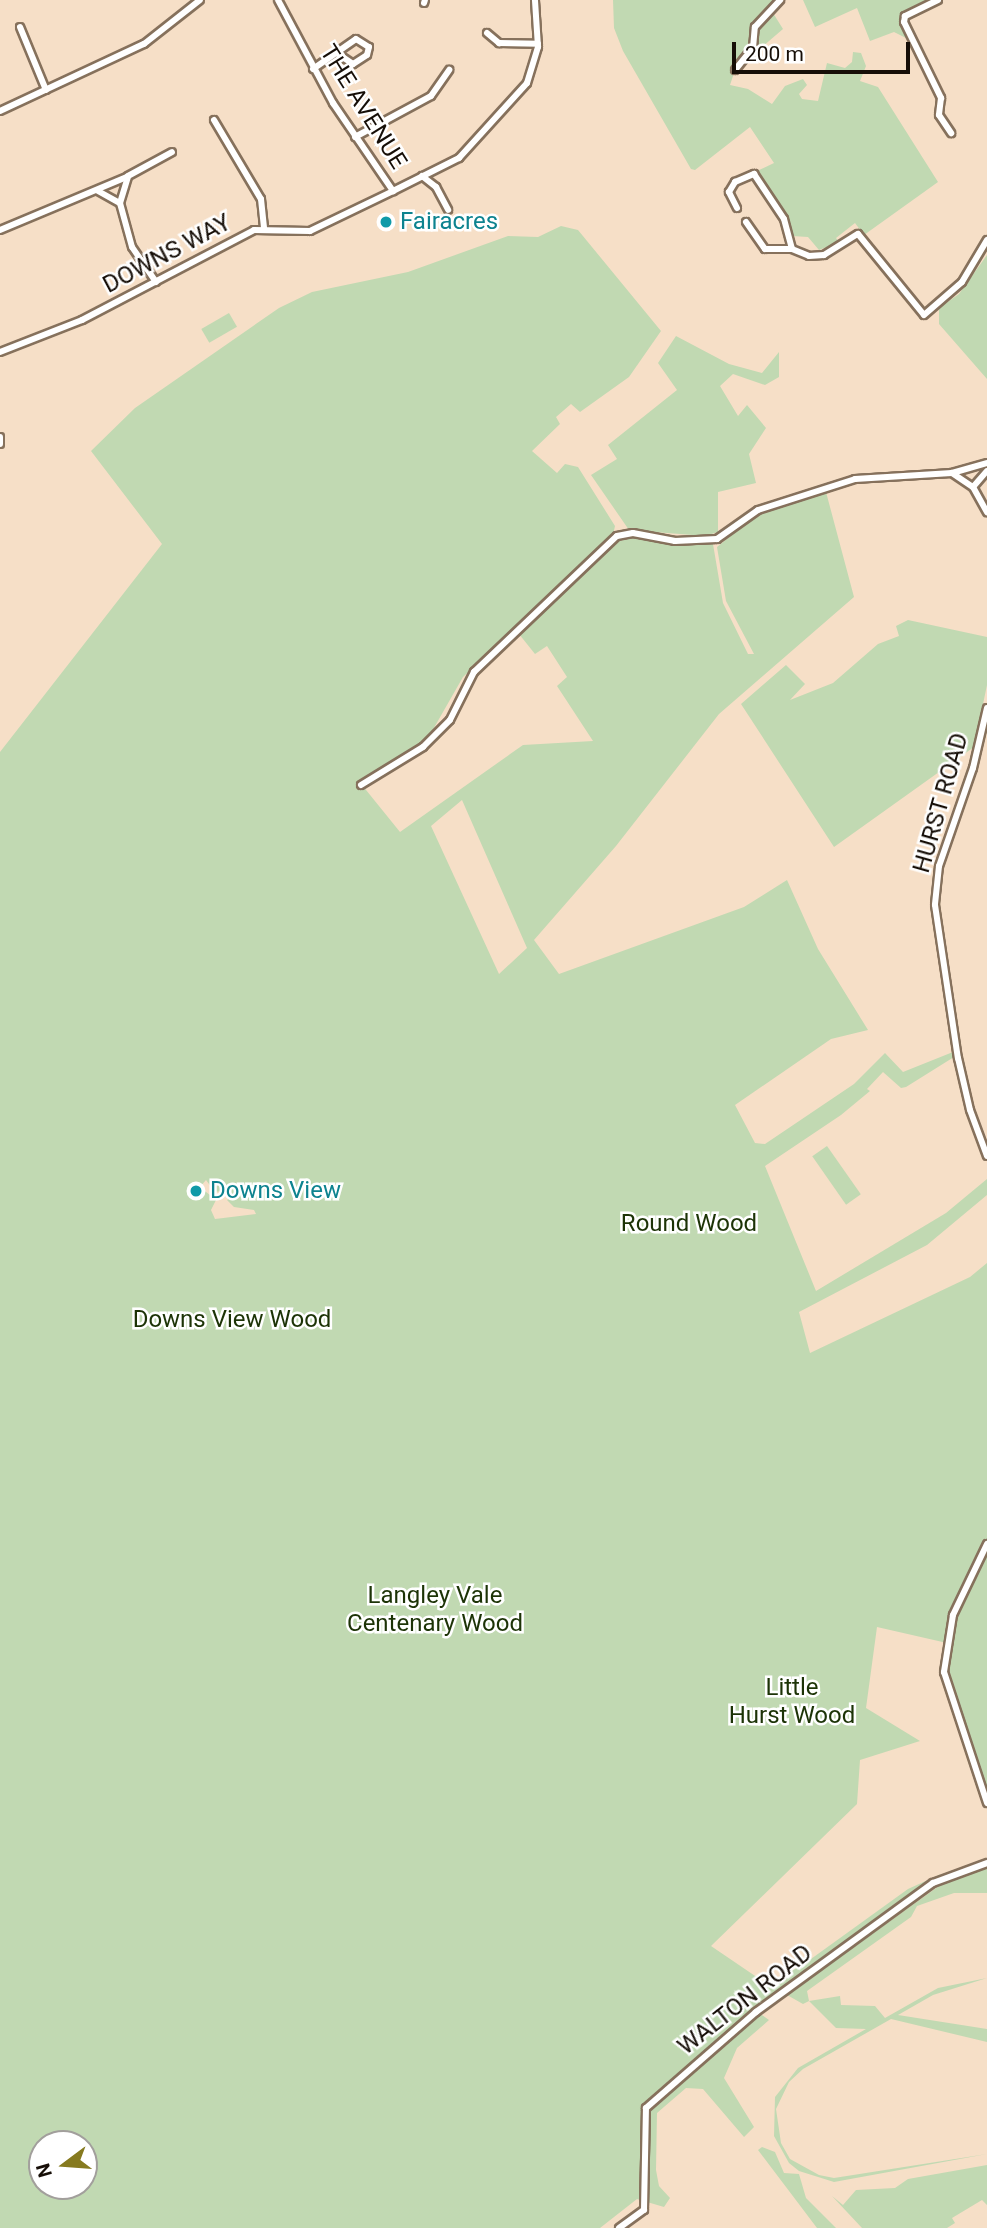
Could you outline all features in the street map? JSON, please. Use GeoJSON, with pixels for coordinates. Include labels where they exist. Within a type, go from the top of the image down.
{"type":"FeatureCollection","features":[{"type":"Feature","properties":{"kind":"street"},"geometry":{"type":"LineString","coordinates":[[0,111],[144,44],[200,0]]}},
{"type":"Feature","properties":{"kind":"street","name":"THE AVENUE"},"geometry":{"type":"LineString","coordinates":[[278,0],[313,69],[355,137],[393,191],[459,158],[527,83],[538,44],[535,0]]}},
{"type":"Feature","properties":{"kind":"street"},"geometry":{"type":"LineString","coordinates":[[735,70],[753,48],[755,27],[780,0]]}},
{"type":"Feature","properties":{"kind":"street"},"geometry":{"type":"LineString","coordinates":[[938,0],[905,16],[904,22],[940,93],[939,116],[951,133]]}},
{"type":"Feature","properties":{"kind":"street"},"geometry":{"type":"LineString","coordinates":[[20,27],[46,90]]}},
{"type":"Feature","properties":{"kind":"street"},"geometry":{"type":"LineString","coordinates":[[487,33],[499,43],[538,44]]}},
{"type":"Feature","properties":{"kind":"street"},"geometry":{"type":"LineString","coordinates":[[313,69],[356,39],[369,47],[367,55],[353,64],[338,54]]}},
{"type":"Feature","properties":{"kind":"street"},"geometry":{"type":"LineString","coordinates":[[355,137],[431,96],[449,70]]}},
{"type":"Feature","properties":{"kind":"street"},"geometry":{"type":"LineString","coordinates":[[214,120],[261,199],[264,229]]}},
{"type":"Feature","properties":{"kind":"street"},"geometry":{"type":"LineString","coordinates":[[0,229],[97,191],[172,152]]}},
{"type":"Feature","properties":{"kind":"street"},"geometry":{"type":"LineString","coordinates":[[737,208],[729,192],[735,182],[754,174],[784,219],[792,249]]}},
{"type":"Feature","properties":{"kind":"street"},"geometry":{"type":"LineString","coordinates":[[128,176],[120,203],[132,247],[156,282]]}},
{"type":"Feature","properties":{"kind":"street"},"geometry":{"type":"LineString","coordinates":[[422,176],[436,187],[448,210]]}},
{"type":"Feature","properties":{"kind":"street"},"geometry":{"type":"LineString","coordinates":[[97,191],[120,203]]}},
{"type":"Feature","properties":{"kind":"street","name":"DOWNS WAY"},"geometry":{"type":"LineString","coordinates":[[0,352],[82,320],[254,230],[310,231],[393,191]]}},
{"type":"Feature","properties":{"kind":"street"},"geometry":{"type":"LineString","coordinates":[[746,222],[765,248],[792,249],[809,256],[824,255],[859,235],[924,315],[958,288],[987,240]]}},
{"type":"Feature","properties":{"kind":"street"},"geometry":{"type":"LineString","coordinates":[[0,438],[0,444]]}},
{"type":"Feature","properties":{"kind":"street"},"geometry":{"type":"LineString","coordinates":[[361,785],[423,747],[450,720],[474,671],[617,536],[633,533],[675,541],[717,539],[758,510],[855,479],[952,473],[987,463]]}},
{"type":"Feature","properties":{"kind":"street"},"geometry":{"type":"LineString","coordinates":[[966,470],[977,480]]}},
{"type":"Feature","properties":{"kind":"street"},"geometry":{"type":"LineString","coordinates":[[973,487],[987,471]]}},
{"type":"Feature","properties":{"kind":"street"},"geometry":{"type":"LineString","coordinates":[[952,473],[973,487],[987,512]]}},
{"type":"Feature","properties":{"kind":"street","name":"HURST ROAD"},"geometry":{"type":"LineString","coordinates":[[987,708],[973,768],[939,866],[935,905],[958,1058],[970,1110],[987,1156]]}},
{"type":"Feature","properties":{"kind":"street"},"geometry":{"type":"LineString","coordinates":[[987,1544],[953,1615],[943,1672],[987,1803]]}},
{"type":"Feature","properties":{"kind":"street","name":"WALTON ROAD"},"geometry":{"type":"LineString","coordinates":[[619,2228],[644,2210],[646,2108],[756,2012],[933,1883],[987,1863]]}},
{"type":"Feature","properties":{"kind":"green space"},"geometry":{"type":"Polygon","coordinates":[[[613,0],[780,0],[773,13],[783,29],[735,70],[730,85],[748,89],[772,104],[785,86],[803,79],[807,85],[799,94],[802,99],[818,101],[827,63],[845,68],[852,62],[853,52],[861,53],[866,66],[860,81],[878,87],[938,182],[864,235],[855,223],[836,238],[839,242],[819,250],[808,237],[792,236],[781,207],[757,171],[774,163],[750,127],[695,170],[691,169],[623,51],[614,28],[613,0]]]}},
{"type":"Feature","properties":{"kind":"green space"},"geometry":{"type":"Polygon","coordinates":[[[803,0],[934,0],[900,20],[908,39],[894,32],[870,41],[857,8],[815,27],[803,0]]]}},
{"type":"Feature","properties":{"kind":"green space","name":"Langley Vale Centenary Wood"},"geometry":{"type":"Polygon","coordinates":[[[561,226],[578,230],[661,331],[629,377],[580,412],[571,404],[556,417],[560,424],[532,451],[557,473],[565,464],[578,467],[615,526],[613,535],[592,561],[589,558],[463,677],[423,747],[362,785],[400,832],[523,745],[593,741],[557,686],[567,677],[547,646],[535,654],[519,634],[619,541],[633,538],[713,544],[723,603],[748,654],[754,654],[726,601],[717,547],[760,512],[826,492],[854,597],[719,714],[616,846],[534,940],[559,974],[744,907],[787,880],[818,949],[868,1030],[831,1039],[735,1105],[755,1143],[765,1144],[854,1084],[885,1053],[903,1072],[953,1052],[954,1057],[906,1087],[901,1088],[883,1072],[867,1089],[870,1091],[841,1115],[765,1166],[816,1291],[946,1213],[987,1179],[987,1195],[927,1245],[799,1312],[810,1353],[970,1277],[987,1263],[987,1790],[948,1680],[947,1643],[877,1627],[866,1708],[920,1741],[860,1760],[857,1804],[711,1946],[767,1984],[804,1964],[908,1889],[941,1874],[755,2010],[769,2020],[737,2048],[724,2078],[754,2127],[744,2137],[703,2089],[686,2088],[657,2113],[656,2170],[659,2186],[670,2198],[664,2207],[637,2199],[600,2228],[0,2228],[0,752],[162,544],[91,451],[135,408],[279,308],[312,292],[408,272],[508,236],[538,237],[561,226]],[[462,800],[431,826],[499,974],[527,948],[462,800]],[[206,1180],[200,1187],[216,1200],[211,1210],[215,1219],[256,1214],[254,1210],[234,1207],[227,1200],[232,1197],[227,1190],[215,1192],[206,1180]]]}},
{"type":"Feature","properties":{"kind":"green space"},"geometry":{"type":"Polygon","coordinates":[[[987,255],[987,379],[939,324],[939,308],[959,294],[987,255]]]}},
{"type":"Feature","properties":{"kind":"green space"},"geometry":{"type":"Polygon","coordinates":[[[229,313],[237,327],[209,343],[201,329],[229,313]]]}},
{"type":"Feature","properties":{"kind":"green space"},"geometry":{"type":"Polygon","coordinates":[[[676,336],[729,364],[762,373],[779,352],[779,377],[765,385],[733,374],[720,386],[738,416],[747,405],[766,428],[749,454],[756,483],[718,492],[718,532],[705,536],[629,530],[591,475],[617,459],[608,445],[677,390],[658,363],[676,336]]]}},
{"type":"Feature","properties":{"kind":"green space"},"geometry":{"type":"Polygon","coordinates":[[[908,620],[987,637],[987,685],[974,747],[834,847],[741,704],[786,665],[805,684],[790,700],[833,683],[878,644],[899,636],[896,626],[908,620]]]}},
{"type":"Feature","properties":{"kind":"green space"},"geometry":{"type":"Polygon","coordinates":[[[827,1146],[861,1194],[846,1205],[812,1156],[827,1146]]]}},
{"type":"Feature","properties":{"kind":"green space"},"geometry":{"type":"Polygon","coordinates":[[[987,1867],[987,1893],[954,1893],[917,1906],[911,1917],[807,1991],[809,2001],[803,2004],[787,1995],[939,1886],[987,1867]]]}},
{"type":"Feature","properties":{"kind":"green space"},"geometry":{"type":"Polygon","coordinates":[[[987,1978],[933,1995],[898,2015],[987,2029],[987,2042],[891,2019],[803,2069],[789,2082],[776,2109],[781,2143],[790,2159],[819,2175],[834,2178],[987,2154],[834,2182],[799,2171],[789,2163],[774,2136],[775,2097],[798,2068],[866,2029],[836,2028],[809,2001],[840,1996],[841,2005],[875,2006],[885,2018],[938,1988],[987,1978]]]}},
{"type":"Feature","properties":{"kind":"green space"},"geometry":{"type":"Polygon","coordinates":[[[762,2147],[775,2152],[784,2173],[799,2174],[806,2198],[836,2228],[817,2228],[758,2150],[762,2147]]]}},
{"type":"Feature","properties":{"kind":"green space"},"geometry":{"type":"Polygon","coordinates":[[[987,2165],[987,2205],[982,2200],[952,2218],[955,2223],[947,2228],[862,2228],[832,2196],[843,2205],[856,2190],[895,2188],[908,2179],[987,2165]]]}},
{"type":"Feature","properties":{"kind":"place","name":"Fairacres"},"geometry":{"type":"Point","coordinates":[386,222]}},
{"type":"Feature","properties":{"kind":"place","name":"Downs View"},"geometry":{"type":"Point","coordinates":[196,1191]}},
{"type":"Feature","properties":{"kind":"park label","name":"Round Wood"},"geometry":{"type":"Point","coordinates":[689,1224]}},
{"type":"Feature","properties":{"kind":"park label","name":"Downs View Wood"},"geometry":{"type":"Point","coordinates":[232,1320]}},
{"type":"Feature","properties":{"kind":"park label","name":"Little Hurst Wood"},"geometry":{"type":"Point","coordinates":[792,1702]}}]}
